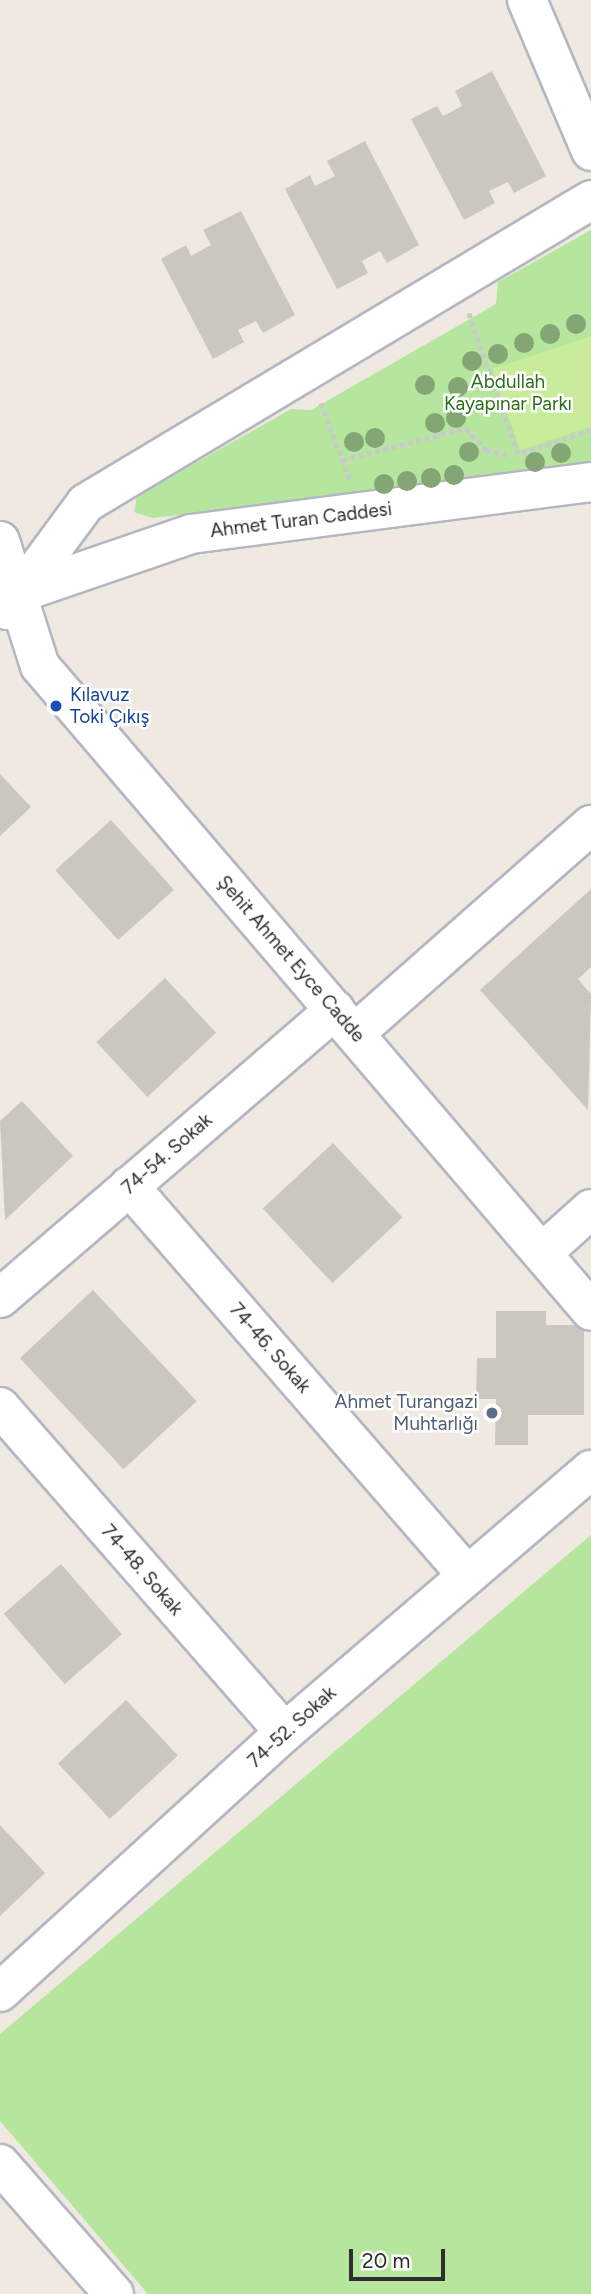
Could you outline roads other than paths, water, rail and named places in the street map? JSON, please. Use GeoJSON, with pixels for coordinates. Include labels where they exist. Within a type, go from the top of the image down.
{"type":"FeatureCollection","features":[{"type":"Feature","properties":{"kind":"street"},"geometry":{"type":"LineString","coordinates":[[531,1],[591,151]]}},
{"type":"Feature","properties":{"kind":"street"},"geometry":{"type":"LineString","coordinates":[[9,607],[86,503],[591,200]]}},
{"type":"Feature","properties":{"kind":"street","name":"Ahmet Turan Caddesi"},"geometry":{"type":"LineString","coordinates":[[9,607],[191,534],[591,482]]}},
{"type":"Feature","properties":{"kind":"street","name":"Şehit Ahmet Eyce Cadde"},"geometry":{"type":"LineString","coordinates":[[0,541],[9,607],[40,666],[591,1311]]}},
{"type":"Feature","properties":{"kind":"street","name":"74-54. Sokak"},"geometry":{"type":"LineString","coordinates":[[0,1298],[129,1186],[345,1021],[591,825]]}},
{"type":"Feature","properties":{"kind":"street","name":"74-46. Sokak"},"geometry":{"type":"LineString","coordinates":[[129,1186],[466,1574]]}},
{"type":"Feature","properties":{"kind":"street"},"geometry":{"type":"LineString","coordinates":[[542,1253],[591,1209]]}},
{"type":"Feature","properties":{"kind":"street","name":"74-48. Sokak"},"geometry":{"type":"LineString","coordinates":[[0,1407],[285,1732]]}},
{"type":"Feature","properties":{"kind":"street","name":"74-52. Sokak"},"geometry":{"type":"LineString","coordinates":[[0,1992],[285,1732],[466,1574],[591,1470]]}},
{"type":"Feature","properties":{"kind":"street"},"geometry":{"type":"LineString","coordinates":[[0,2164],[114,2294]]}},
{"type":"Feature","properties":{"kind":"place","name":"Kılavuz Toki Çıkış"},"geometry":{"type":"Point","coordinates":[56,706]}},
{"type":"Feature","properties":{"kind":"place","name":"Ahmet Turangazi Muhtarlığı"},"geometry":{"type":"Point","coordinates":[492,1413]}},
{"type":"Feature","properties":{"kind":"park label","name":"Abdullah Kayapınar Parkı"},"geometry":{"type":"Point","coordinates":[508,393]}}]}
